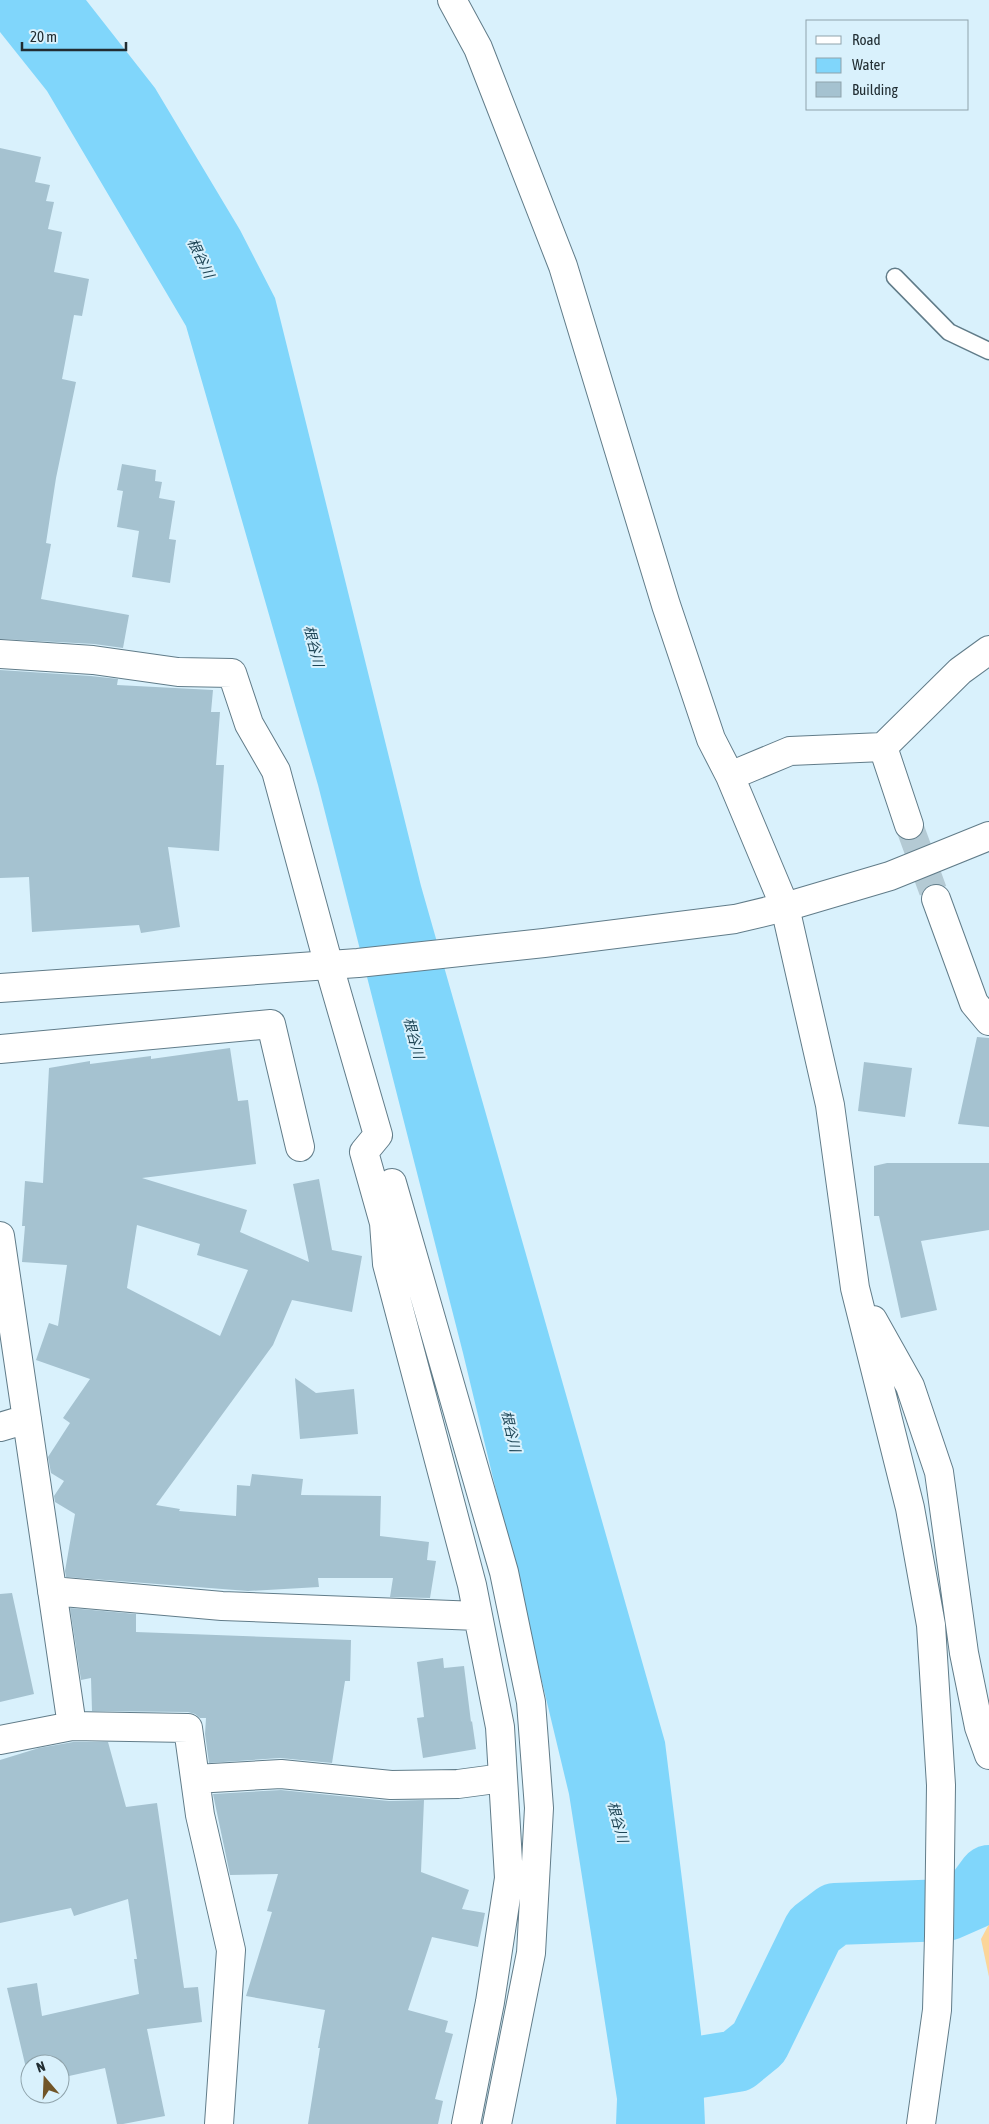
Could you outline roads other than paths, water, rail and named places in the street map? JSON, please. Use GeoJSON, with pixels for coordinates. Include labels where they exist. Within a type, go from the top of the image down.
{"type":"FeatureCollection","features":[{"type":"Feature","properties":{"kind":"street"},"geometry":{"type":"LineString","coordinates":[[452,0],[478,48],[563,266],[669,614],[712,739],[730,776],[785,907],[830,1105],[855,1288],[910,1508],[931,1625],[941,1785],[938,1889],[939,1936],[937,2010],[921,2124]]}},
{"type":"Feature","properties":{"kind":"street"},"geometry":{"type":"LineString","coordinates":[[730,776],[790,751],[883,747],[960,671],[989,650]]}},
{"type":"Feature","properties":{"kind":"street"},"geometry":{"type":"LineString","coordinates":[[0,654],[93,660],[178,672],[232,673],[249,724],[276,771],[329,966],[504,1572],[531,1702],[539,1808],[532,1953],[497,2124]]}},
{"type":"Feature","properties":{"kind":"street"},"geometry":{"type":"LineString","coordinates":[[883,747],[909,825]]}},
{"type":"Feature","properties":{"kind":"street"},"geometry":{"type":"LineString","coordinates":[[0,988],[329,966],[544,943],[734,919],[785,907],[890,876],[989,836]]}},
{"type":"Feature","properties":{"kind":"street"},"geometry":{"type":"LineString","coordinates":[[936,899],[974,1003],[989,1021]]}},
{"type":"Feature","properties":{"kind":"street"},"geometry":{"type":"LineString","coordinates":[[0,1049],[271,1024],[300,1147]]}},
{"type":"Feature","properties":{"kind":"street"},"geometry":{"type":"LineString","coordinates":[[378,1135],[364,1152],[384,1223],[387,1264],[472,1585],[500,1727],[509,1878],[490,2002],[466,2124]]}},
{"type":"Feature","properties":{"kind":"street"},"geometry":{"type":"LineString","coordinates":[[0,1236],[72,1726]]}},
{"type":"Feature","properties":{"kind":"street"},"geometry":{"type":"LineString","coordinates":[[855,1288],[910,1386],[938,1472],[964,1653],[979,1727],[989,1755]]}},
{"type":"Feature","properties":{"kind":"street"},"geometry":{"type":"LineString","coordinates":[[0,1427],[27,1419]]}},
{"type":"Feature","properties":{"kind":"street"},"geometry":{"type":"LineString","coordinates":[[52,1591],[222,1606],[478,1616]]}},
{"type":"Feature","properties":{"kind":"street"},"geometry":{"type":"LineString","coordinates":[[0,1740],[72,1726],[188,1728],[200,1815],[231,1950],[219,2124]]}},
{"type":"Feature","properties":{"kind":"street"},"geometry":{"type":"LineString","coordinates":[[195,1779],[281,1774],[391,1785],[458,1784],[503,1778]]}},
{"type":"Feature","properties":{"kind":"lane"},"geometry":{"type":"LineString","coordinates":[[895,277],[949,332],[989,351]]}},
{"type":"Feature","properties":{"kind":"water","name":"根谷川"},"geometry":{"type":"Polygon","coordinates":[[[0,0],[86,0],[155,88],[240,230],[275,298],[421,886],[665,1742],[701,2033],[705,2124],[616,2124],[617,2099],[569,1794],[463,1353],[318,785],[186,326],[47,91],[0,32],[0,0]]]}},
{"type":"Feature","properties":{"kind":"waterway"},"geometry":{"type":"LineString","coordinates":[[663,2073],[737,2061],[759,2043],[814,1930],[835,1914],[947,1910],[972,1899],[989,1876]]}},
{"type":"Feature","properties":{"kind":"tunnel"},"geometry":{"type":"LineString","coordinates":[[909,825],[936,899]]}}]}
